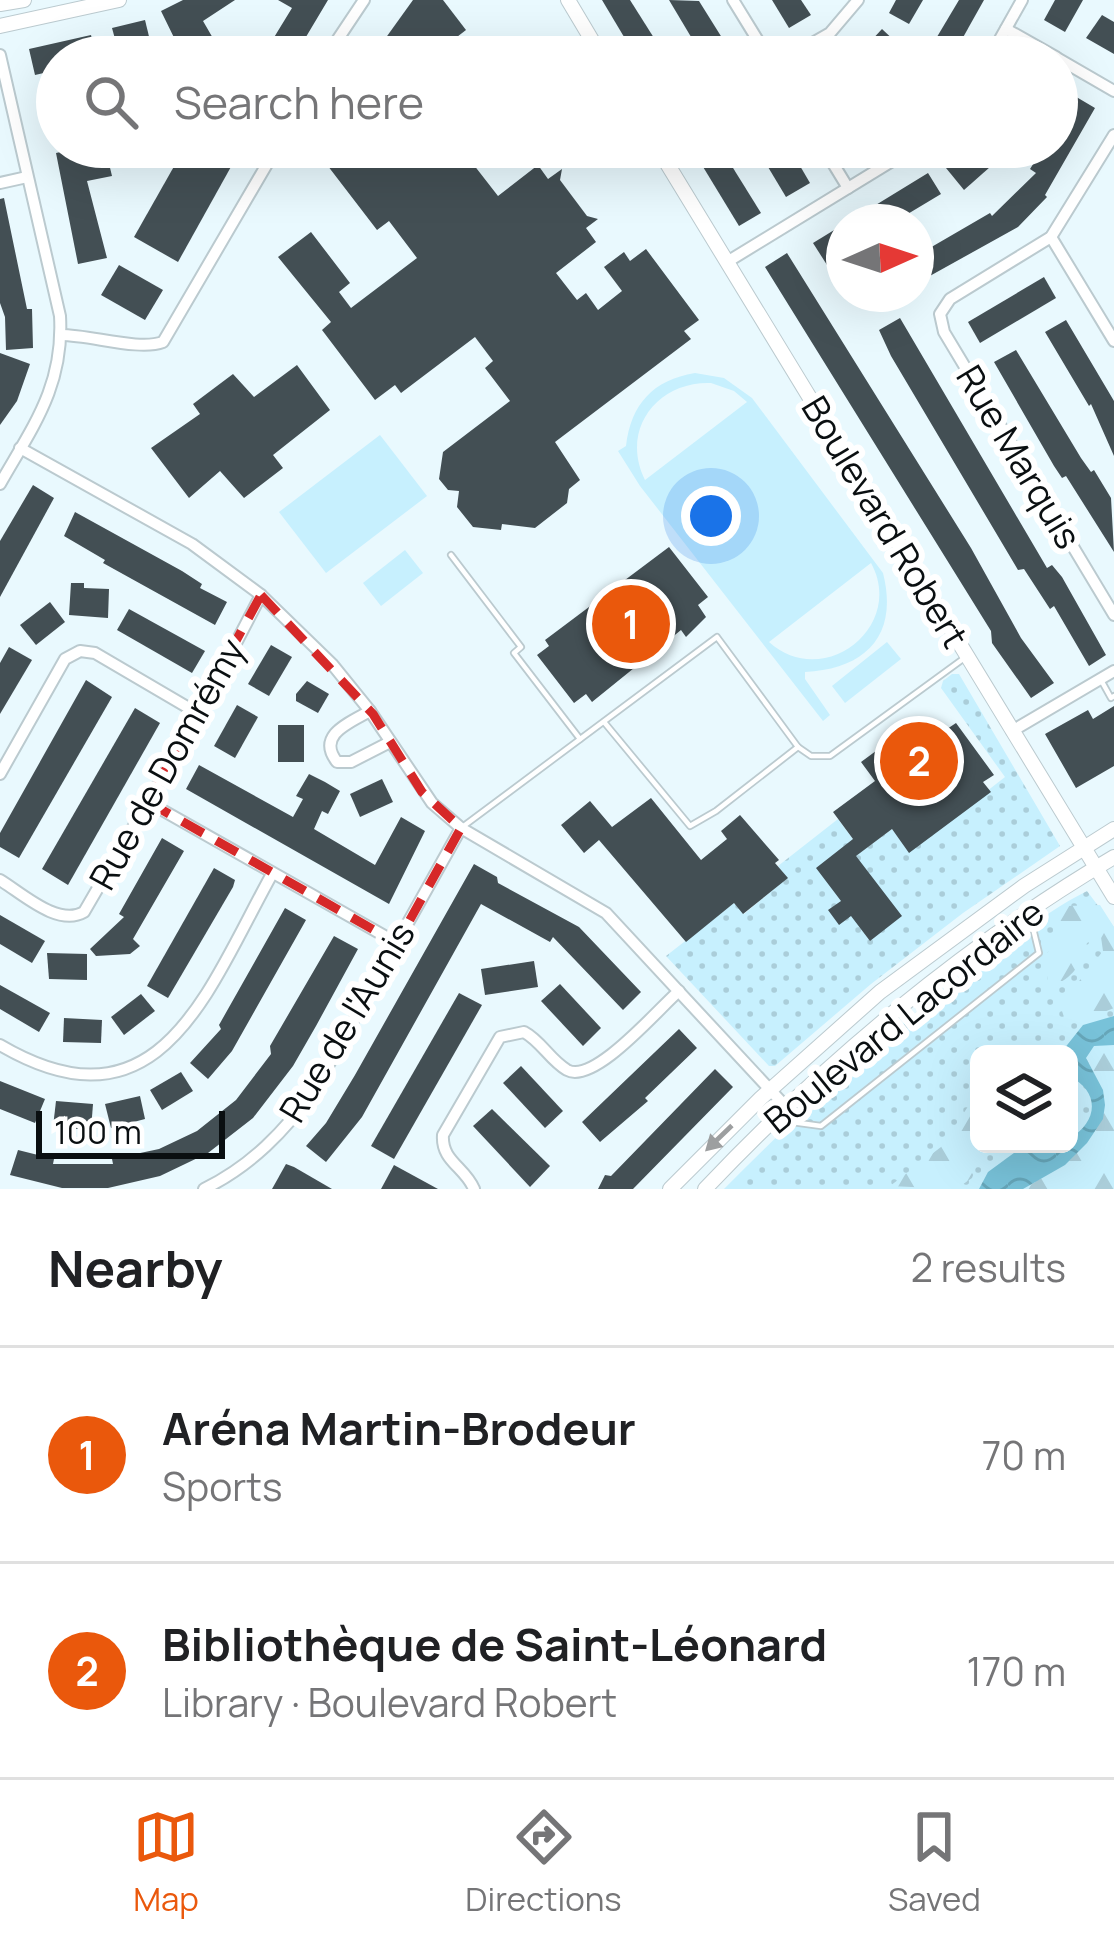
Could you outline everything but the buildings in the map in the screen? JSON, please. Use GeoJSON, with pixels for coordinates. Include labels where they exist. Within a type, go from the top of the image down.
{"type":"FeatureCollection","features":[{"type":"Feature","properties":{"kind":"main road"},"geometry":{"type":"LineString","coordinates":[[0,4],[24,0]]}},
{"type":"Feature","properties":{"kind":"main road"},"geometry":{"type":"LineString","coordinates":[[0,26],[119,0]]}},
{"type":"Feature","properties":{"kind":"main road"},"geometry":{"type":"LineString","coordinates":[[568,0],[589,36]]}},
{"type":"Feature","properties":{"kind":"main road","name":"Boulevard Robert"},"geometry":{"type":"LineString","coordinates":[[670,168],[1114,896]]}},
{"type":"Feature","properties":{"kind":"main road","name":"Boulevard Lacordaire"},"geometry":{"type":"LineString","coordinates":[[670,1189],[770,1090],[916,964],[1114,830]]}},
{"type":"Feature","properties":{"kind":"main road","name":"Boulevard Lacordaire"},"geometry":{"type":"LineString","coordinates":[[706,1189],[771,1120],[885,1022],[1029,912],[1114,857]]}},
{"type":"Feature","properties":{"kind":"street"},"geometry":{"type":"LineString","coordinates":[[340,36],[364,0]]}},
{"type":"Feature","properties":{"kind":"street"},"geometry":{"type":"LineString","coordinates":[[733,0],[754,36]]}},
{"type":"Feature","properties":{"kind":"street"},"geometry":{"type":"LineString","coordinates":[[825,36],[845,20],[858,0]]}},
{"type":"Feature","properties":{"kind":"street"},"geometry":{"type":"LineString","coordinates":[[1002,36],[1022,0]]}},
{"type":"Feature","properties":{"kind":"street"},"geometry":{"type":"LineString","coordinates":[[1006,29],[1018,36]]}},
{"type":"Feature","properties":{"kind":"street"},"geometry":{"type":"LineString","coordinates":[[0,55],[61,335],[56,377],[0,484]]}},
{"type":"Feature","properties":{"kind":"street"},"geometry":{"type":"LineString","coordinates":[[1078,70],[1114,91]]}},
{"type":"Feature","properties":{"kind":"street"},"geometry":{"type":"LineString","coordinates":[[1114,135],[1051,237],[1114,341]]}},
{"type":"Feature","properties":{"kind":"street"},"geometry":{"type":"LineString","coordinates":[[61,335],[103,337],[146,347],[163,341],[265,168]]}},
{"type":"Feature","properties":{"kind":"street"},"geometry":{"type":"LineString","coordinates":[[836,168],[848,188]]}},
{"type":"Feature","properties":{"kind":"street"},"geometry":{"type":"LineString","coordinates":[[727,262],[881,168]]}},
{"type":"Feature","properties":{"kind":"street"},"geometry":{"type":"LineString","coordinates":[[0,183],[27,177]]}},
{"type":"Feature","properties":{"kind":"street","name":"Rue Marquis"},"geometry":{"type":"LineString","coordinates":[[1051,237],[950,299],[940,314],[940,324],[1114,615]]}},
{"type":"Feature","properties":{"kind":"street"},"geometry":{"type":"LineString","coordinates":[[20,448],[191,544],[261,595],[309,639],[370,711],[422,792],[461,828],[599,908],[787,1108]]}},
{"type":"Feature","properties":{"kind":"street","name":"Rue de Domrémy"},"geometry":{"type":"LineString","coordinates":[[0,880],[58,915],[77,917],[90,903],[261,595]]}},
{"type":"Feature","properties":{"kind":"street"},"geometry":{"type":"LineString","coordinates":[[0,774],[65,659],[80,651],[95,653],[199,714]]}},
{"type":"Feature","properties":{"kind":"street"},"geometry":{"type":"LineString","coordinates":[[1012,731],[1114,671]]}},
{"type":"Feature","properties":{"kind":"street"},"geometry":{"type":"LineString","coordinates":[[370,711],[335,731],[331,755],[344,764],[390,742]]}},
{"type":"Feature","properties":{"kind":"street"},"geometry":{"type":"LineString","coordinates":[[148,802],[397,943]]}},
{"type":"Feature","properties":{"kind":"street","name":"Rue de l'Aunis"},"geometry":{"type":"LineString","coordinates":[[204,1189],[229,1177],[273,1140],[315,1090],[461,828]]}},
{"type":"Feature","properties":{"kind":"street"},"geometry":{"type":"LineString","coordinates":[[0,1045],[46,1070],[67,1074],[116,1072],[153,1057],[191,1018],[272,874]]}},
{"type":"Feature","properties":{"kind":"street"},"geometry":{"type":"LineString","coordinates":[[474,1189],[445,1153],[443,1135],[500,1037],[518,1031],[529,1035],[566,1070],[582,1072],[603,1062],[679,991]]}},
{"type":"Feature","properties":{"kind":"street"},"geometry":{"type":"LineString","coordinates":[[229,1177],[239,1189]]}},
{"type":"Feature","properties":{"kind":"lane"},"geometry":{"type":"LineString","coordinates":[[452,555],[521,647],[514,652],[580,739]]}},
{"type":"Feature","properties":{"kind":"lane"},"geometry":{"type":"LineString","coordinates":[[461,828],[717,637],[798,747],[811,756],[830,756],[966,656]]}},
{"type":"Feature","properties":{"kind":"lane"},"geometry":{"type":"LineString","coordinates":[[1100,680],[1114,696]]}},
{"type":"Feature","properties":{"kind":"lane"},"geometry":{"type":"LineString","coordinates":[[604,722],[690,826],[798,747]]}},
{"type":"Feature","properties":{"kind":"lane"},"geometry":{"type":"LineString","coordinates":[[771,1120],[821,1126],[1039,953],[1029,912]]}},
{"type":"Feature","properties":{"kind":"highlighted area"},"geometry":{"type":"Polygon","coordinates":[[[261,595],[373,714],[422,792],[461,828],[397,943],[148,802],[261,595]]]}},
{"type":"Feature","properties":{"kind":"green space"},"geometry":{"type":"Polygon","coordinates":[[[695,373],[724,378],[752,398],[883,573],[886,615],[872,645],[845,664],[805,672],[830,715],[823,721],[640,486],[618,451],[626,446],[633,418],[647,396],[680,376],[695,373]],[[711,383],[674,390],[648,412],[637,443],[645,480],[747,402],[734,391],[711,383]],[[871,563],[769,642],[790,655],[813,659],[853,645],[868,629],[877,609],[879,587],[871,563]]]}},
{"type":"Feature","properties":{"kind":"green space"},"geometry":{"type":"Polygon","coordinates":[[[380,435],[427,496],[326,573],[279,512],[380,435]]]}},
{"type":"Feature","properties":{"kind":"green space"},"geometry":{"type":"Polygon","coordinates":[[[405,550],[423,573],[381,606],[363,583],[405,550]]]}},
{"type":"Feature","properties":{"kind":"green space"},"geometry":{"type":"Polygon","coordinates":[[[887,642],[901,659],[845,703],[832,686],[887,642]]]}},
{"type":"Feature","properties":{"kind":"green space"},"geometry":{"type":"Polygon","coordinates":[[[952,674],[959,674],[1060,846],[963,913],[775,1066],[769,1066],[666,956],[734,903],[744,914],[787,878],[778,866],[838,819],[862,851],[892,829],[909,852],[1005,777],[941,688],[952,674]]]}},
{"type":"Feature","properties":{"kind":"green space"},"geometry":{"type":"Polygon","coordinates":[[[1087,891],[1114,927],[1114,1189],[724,1189],[884,1039],[1036,922],[1087,891]]]}},
{"type":"Feature","properties":{"kind":"green space"},"geometry":{"type":"Polygon","coordinates":[[[1100,905],[1114,927],[1114,1008],[1076,1023],[1064,1017],[1060,1005],[1103,951],[1101,937],[1087,943],[1074,972],[1048,989],[1046,954],[1062,937],[1056,911],[1066,906],[1100,905]]]}},
{"type":"Feature","properties":{"kind":"green space"},"geometry":{"type":"Polygon","coordinates":[[[1114,1045],[1114,1189],[1023,1189],[1065,1165],[1096,1132],[1097,1079],[1086,1058],[1094,1046],[1114,1045]]]}},
{"type":"Feature","properties":{"kind":"green space"},"geometry":{"type":"Polygon","coordinates":[[[970,1104],[970,1153],[981,1153],[972,1178],[956,1189],[890,1186],[941,1147],[970,1104]]]}},
{"type":"Feature","properties":{"kind":"water"},"geometry":{"type":"Polygon","coordinates":[[[1114,1016],[1114,1045],[1094,1046],[1086,1058],[1103,1090],[1105,1105],[1103,1119],[1078,1152],[1078,1133],[1092,1107],[1087,1090],[1078,1082],[1078,1045],[1067,1045],[1083,1025],[1114,1016]]]}},
{"type":"Feature","properties":{"kind":"water"},"geometry":{"type":"Polygon","coordinates":[[[1014,1153],[1077,1153],[1023,1189],[979,1189],[988,1172],[1014,1153]]]}},
{"type":"Feature","properties":{"kind":"place","name":"Aréna Martin-Brodeur"},"geometry":{"type":"Point","coordinates":[631,624]}},
{"type":"Feature","properties":{"kind":"place","name":"Bibliothèque de Saint-Léonard"},"geometry":{"type":"Point","coordinates":[919,761]}}]}
